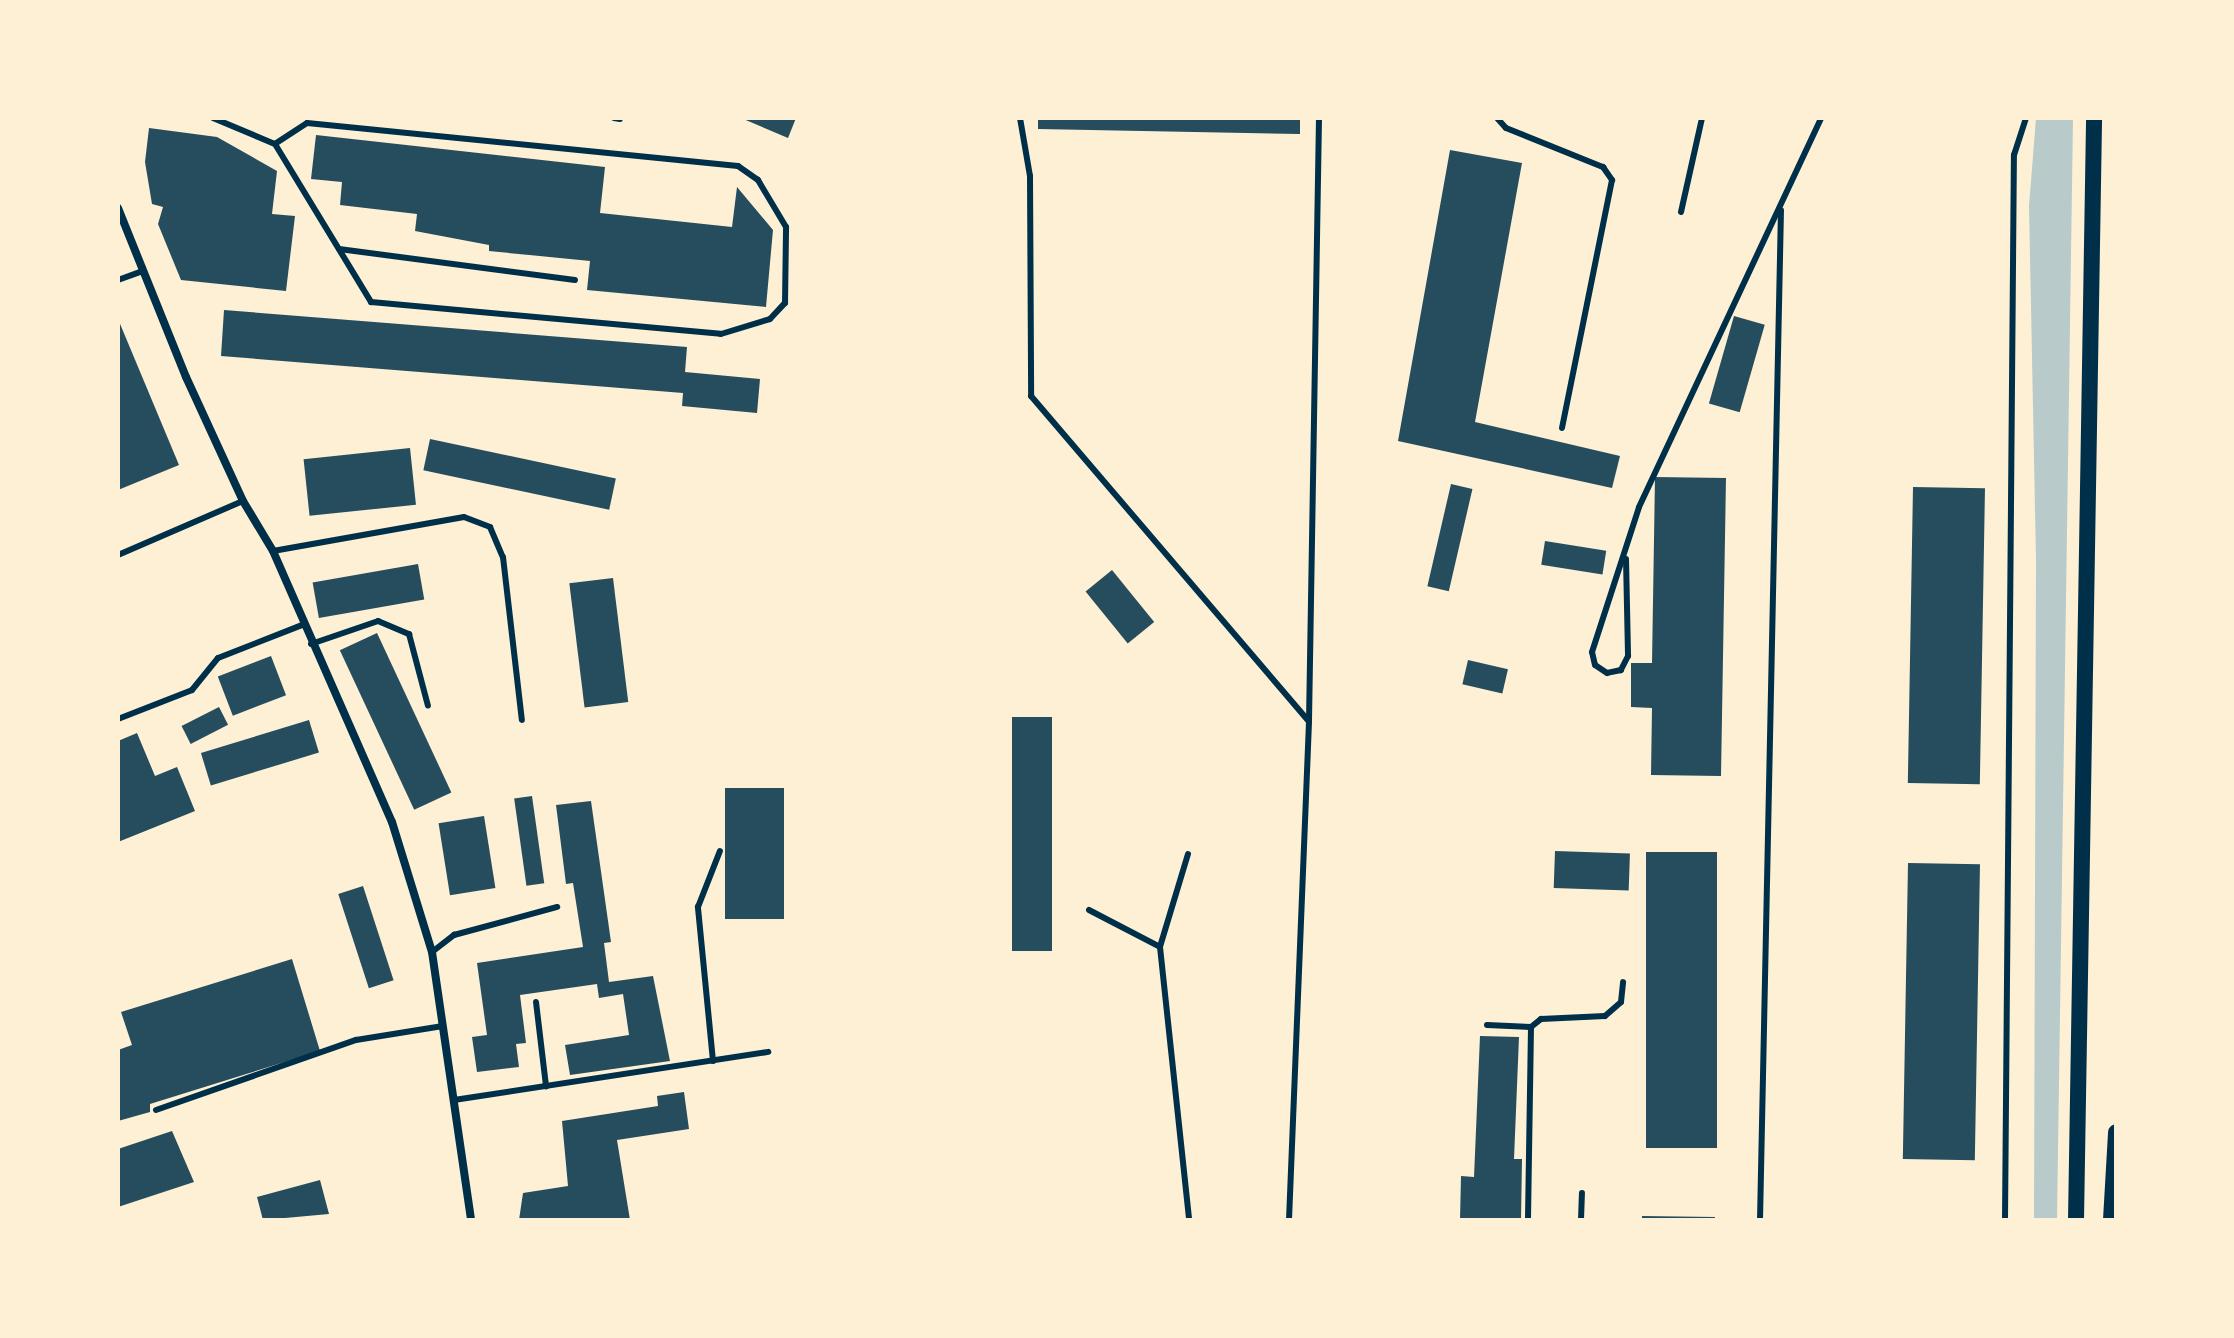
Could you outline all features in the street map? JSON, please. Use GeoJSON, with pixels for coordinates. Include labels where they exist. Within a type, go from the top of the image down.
{"type":"FeatureCollection","features":[{"type":"Feature","properties":{"kind":"main road"},"geometry":{"type":"LineString","coordinates":[[2076,1220],[2094,118]]}},
{"type":"Feature","properties":{"kind":"main road"},"geometry":{"type":"LineString","coordinates":[[2111,1220],[2116,1132]]}},
{"type":"Feature","properties":{"kind":"street"},"geometry":{"type":"LineString","coordinates":[[118,208],[140,272],[243,501],[273,551],[302,625],[379,786],[432,952],[471,1220]]}},
{"type":"Feature","properties":{"kind":"lane"},"geometry":{"type":"LineString","coordinates":[[213,118],[275,144],[371,302],[721,334],[770,319],[788,292],[786,227],[758,180],[738,166],[307,123],[275,144]]}},
{"type":"Feature","properties":{"kind":"lane"},"geometry":{"type":"LineString","coordinates":[[614,118],[620,119]]}},
{"type":"Feature","properties":{"kind":"lane"},"geometry":{"type":"LineString","coordinates":[[1020,118],[1030,176],[1031,396],[1309,721]]}},
{"type":"Feature","properties":{"kind":"lane"},"geometry":{"type":"LineString","coordinates":[[1289,1220],[1309,721],[1319,118]]}},
{"type":"Feature","properties":{"kind":"lane"},"geometry":{"type":"LineString","coordinates":[[1497,118],[1506,128],[1596,163],[1612,180],[1562,428]]}},
{"type":"Feature","properties":{"kind":"lane"},"geometry":{"type":"LineString","coordinates":[[1681,212],[1702,118]]}},
{"type":"Feature","properties":{"kind":"lane"},"geometry":{"type":"LineString","coordinates":[[1626,559],[1628,656],[1621,670],[1607,673],[1595,665],[1592,652],[1626,559],[1639,507],[1781,210],[1821,118]]}},
{"type":"Feature","properties":{"kind":"lane"},"geometry":{"type":"LineString","coordinates":[[2005,1220],[2014,155],[2026,118]]}},
{"type":"Feature","properties":{"kind":"lane"},"geometry":{"type":"LineString","coordinates":[[1760,1220],[1781,210]]}},
{"type":"Feature","properties":{"kind":"lane"},"geometry":{"type":"LineString","coordinates":[[339,249],[575,280]]}},
{"type":"Feature","properties":{"kind":"lane"},"geometry":{"type":"LineString","coordinates":[[118,280],[140,272]]}},
{"type":"Feature","properties":{"kind":"lane"},"geometry":{"type":"LineString","coordinates":[[118,555],[243,501]]}},
{"type":"Feature","properties":{"kind":"lane"},"geometry":{"type":"LineString","coordinates":[[273,551],[464,517],[490,527],[503,557],[522,720]]}},
{"type":"Feature","properties":{"kind":"lane"},"geometry":{"type":"LineString","coordinates":[[311,644],[378,621],[409,634],[428,706]]}},
{"type":"Feature","properties":{"kind":"lane"},"geometry":{"type":"LineString","coordinates":[[118,719],[192,690],[218,658],[302,625]]}},
{"type":"Feature","properties":{"kind":"lane"},"geometry":{"type":"LineString","coordinates":[[713,1061],[698,907],[720,851]]}},
{"type":"Feature","properties":{"kind":"lane"},"geometry":{"type":"LineString","coordinates":[[1188,854],[1160,947],[1189,1220]]}},
{"type":"Feature","properties":{"kind":"lane"},"geometry":{"type":"LineString","coordinates":[[432,952],[454,935],[557,907]]}},
{"type":"Feature","properties":{"kind":"lane"},"geometry":{"type":"LineString","coordinates":[[1089,910],[1160,947]]}},
{"type":"Feature","properties":{"kind":"lane"},"geometry":{"type":"LineString","coordinates":[[1487,1025],[1531,1027],[1541,1019],[1605,1016],[1621,1002],[1623,982]]}},
{"type":"Feature","properties":{"kind":"lane"},"geometry":{"type":"LineString","coordinates":[[536,1002],[546,1086]]}},
{"type":"Feature","properties":{"kind":"lane"},"geometry":{"type":"LineString","coordinates":[[156,1110],[356,1040],[443,1026]]}},
{"type":"Feature","properties":{"kind":"lane"},"geometry":{"type":"LineString","coordinates":[[1528,1220],[1531,1027]]}},
{"type":"Feature","properties":{"kind":"lane"},"geometry":{"type":"LineString","coordinates":[[454,1100],[768,1052]]}},
{"type":"Feature","properties":{"kind":"lane"},"geometry":{"type":"LineString","coordinates":[[1581,1220],[1582,1193]]}},
{"type":"Feature","properties":{"kind":"shaded area"},"geometry":{"type":"Polygon","coordinates":[[[2036,118],[2073,118],[2057,1220],[2034,1220],[2036,559],[2029,206],[2036,118]]]}},
{"type":"Feature","properties":{"kind":"building"},"geometry":{"type":"Polygon","coordinates":[[[741,118],[796,118],[788,138],[741,118]]]}},
{"type":"Feature","properties":{"kind":"building"},"geometry":{"type":"Polygon","coordinates":[[[1038,118],[1300,118],[1300,134],[1038,129],[1038,118]]]}},
{"type":"Feature","properties":{"kind":"building"},"geometry":{"type":"Polygon","coordinates":[[[149,128],[217,137],[277,171],[272,214],[295,216],[286,291],[181,280],[158,224],[163,207],[152,204],[145,162],[149,128]]]}},
{"type":"Feature","properties":{"kind":"building"},"geometry":{"type":"Polygon","coordinates":[[[316,135],[605,167],[600,213],[732,227],[737,187],[773,230],[766,307],[587,290],[590,261],[489,251],[489,245],[415,231],[417,214],[340,205],[342,182],[311,179],[316,135]]]}},
{"type":"Feature","properties":{"kind":"building"},"geometry":{"type":"Polygon","coordinates":[[[1450,150],[1522,163],[1475,422],[1620,456],[1612,488],[1398,441],[1450,150]]]}},
{"type":"Feature","properties":{"kind":"building"},"geometry":{"type":"Polygon","coordinates":[[[224,310],[687,347],[685,372],[760,379],[757,413],[682,406],[683,393],[221,356],[224,310]]]}},
{"type":"Feature","properties":{"kind":"building"},"geometry":{"type":"Polygon","coordinates":[[[1734,316],[1765,325],[1740,412],[1709,403],[1734,316]]]}},
{"type":"Feature","properties":{"kind":"building"},"geometry":{"type":"Polygon","coordinates":[[[118,319],[179,465],[118,490],[118,319]]]}},
{"type":"Feature","properties":{"kind":"building"},"geometry":{"type":"Polygon","coordinates":[[[430,439],[616,479],[609,510],[423,470],[430,439]]]}},
{"type":"Feature","properties":{"kind":"building"},"geometry":{"type":"Polygon","coordinates":[[[410,448],[416,505],[310,516],[304,459],[410,448]]]}},
{"type":"Feature","properties":{"kind":"building"},"geometry":{"type":"Polygon","coordinates":[[[1655,477],[1726,478],[1721,776],[1651,775],[1652,708],[1631,707],[1631,663],[1652,663],[1655,477]]]}},
{"type":"Feature","properties":{"kind":"building"},"geometry":{"type":"Polygon","coordinates":[[[1451,484],[1472,489],[1449,591],[1427,586],[1451,484]]]}},
{"type":"Feature","properties":{"kind":"building"},"geometry":{"type":"Polygon","coordinates":[[[1913,487],[1985,488],[1980,784],[1908,783],[1913,487]]]}},
{"type":"Feature","properties":{"kind":"building"},"geometry":{"type":"Polygon","coordinates":[[[1545,541],[1606,551],[1602,574],[1541,565],[1545,541]]]}},
{"type":"Feature","properties":{"kind":"building"},"geometry":{"type":"Polygon","coordinates":[[[418,564],[424,599],[319,618],[313,583],[418,564]]]}},
{"type":"Feature","properties":{"kind":"building"},"geometry":{"type":"Polygon","coordinates":[[[1112,570],[1154,622],[1128,643],[1086,591],[1112,570]]]}},
{"type":"Feature","properties":{"kind":"building"},"geometry":{"type":"Polygon","coordinates":[[[613,578],[628,702],[585,707],[569,583],[613,578]]]}},
{"type":"Feature","properties":{"kind":"building"},"geometry":{"type":"Polygon","coordinates":[[[377,633],[451,793],[414,810],[340,650],[377,633]]]}},
{"type":"Feature","properties":{"kind":"building"},"geometry":{"type":"Polygon","coordinates":[[[271,656],[286,695],[233,716],[218,676],[271,656]]]}},
{"type":"Feature","properties":{"kind":"building"},"geometry":{"type":"Polygon","coordinates":[[[1468,660],[1508,669],[1502,694],[1462,684],[1468,660]]]}},
{"type":"Feature","properties":{"kind":"building"},"geometry":{"type":"Polygon","coordinates":[[[219,707],[228,725],[191,744],[182,726],[219,707]]]}},
{"type":"Feature","properties":{"kind":"building"},"geometry":{"type":"Polygon","coordinates":[[[1012,717],[1052,717],[1052,951],[1012,951],[1012,717]]]}},
{"type":"Feature","properties":{"kind":"building"},"geometry":{"type":"Polygon","coordinates":[[[309,720],[319,753],[211,786],[201,753],[309,720]]]}},
{"type":"Feature","properties":{"kind":"building"},"geometry":{"type":"Polygon","coordinates":[[[137,733],[155,776],[177,767],[195,811],[118,842],[118,741],[137,733]]]}},
{"type":"Feature","properties":{"kind":"building"},"geometry":{"type":"Polygon","coordinates":[[[725,788],[784,788],[784,919],[725,919],[725,788]]]}},
{"type":"Feature","properties":{"kind":"building"},"geometry":{"type":"Polygon","coordinates":[[[532,796],[544,883],[526,886],[514,799],[532,796]]]}},
{"type":"Feature","properties":{"kind":"building"},"geometry":{"type":"Polygon","coordinates":[[[591,801],[611,942],[604,943],[609,982],[653,976],[670,1061],[570,1075],[565,1045],[629,1035],[623,994],[599,998],[597,984],[520,995],[526,1043],[516,1044],[519,1067],[477,1072],[472,1037],[487,1035],[477,963],[583,947],[573,883],[566,884],[556,805],[591,801]]]}},
{"type":"Feature","properties":{"kind":"building"},"geometry":{"type":"Polygon","coordinates":[[[484,816],[495,888],[450,895],[439,823],[484,816]]]}},
{"type":"Feature","properties":{"kind":"building"},"geometry":{"type":"Polygon","coordinates":[[[1555,851],[1630,854],[1629,891],[1554,888],[1555,851]]]}},
{"type":"Feature","properties":{"kind":"building"},"geometry":{"type":"Polygon","coordinates":[[[1646,852],[1717,852],[1717,1148],[1646,1148],[1646,852]]]}},
{"type":"Feature","properties":{"kind":"building"},"geometry":{"type":"Polygon","coordinates":[[[1908,863],[1980,864],[1975,1160],[1903,1159],[1908,863]]]}},
{"type":"Feature","properties":{"kind":"building"},"geometry":{"type":"Polygon","coordinates":[[[363,886],[394,980],[369,988],[338,894],[363,886]]]}},
{"type":"Feature","properties":{"kind":"building"},"geometry":{"type":"Polygon","coordinates":[[[292,959],[320,1051],[150,1104],[150,1112],[118,1121],[118,1050],[132,1045],[121,1012],[292,959]]]}},
{"type":"Feature","properties":{"kind":"building"},"geometry":{"type":"Polygon","coordinates":[[[1480,1036],[1519,1037],[1514,1159],[1522,1159],[1521,1220],[1460,1220],[1461,1176],[1474,1177],[1480,1036]]]}},
{"type":"Feature","properties":{"kind":"building"},"geometry":{"type":"Polygon","coordinates":[[[684,1092],[689,1129],[617,1140],[630,1220],[519,1220],[523,1193],[568,1186],[562,1121],[658,1106],[657,1096],[684,1092]]]}},
{"type":"Feature","properties":{"kind":"building"},"geometry":{"type":"Polygon","coordinates":[[[172,1131],[194,1182],[118,1207],[118,1149],[172,1131]]]}},
{"type":"Feature","properties":{"kind":"building"},"geometry":{"type":"Polygon","coordinates":[[[320,1180],[329,1214],[263,1220],[257,1197],[320,1180]]]}},
{"type":"Feature","properties":{"kind":"building"},"geometry":{"type":"Polygon","coordinates":[[[1642,1216],[1715,1217],[1715,1220],[1642,1220],[1642,1216]]]}}]}
